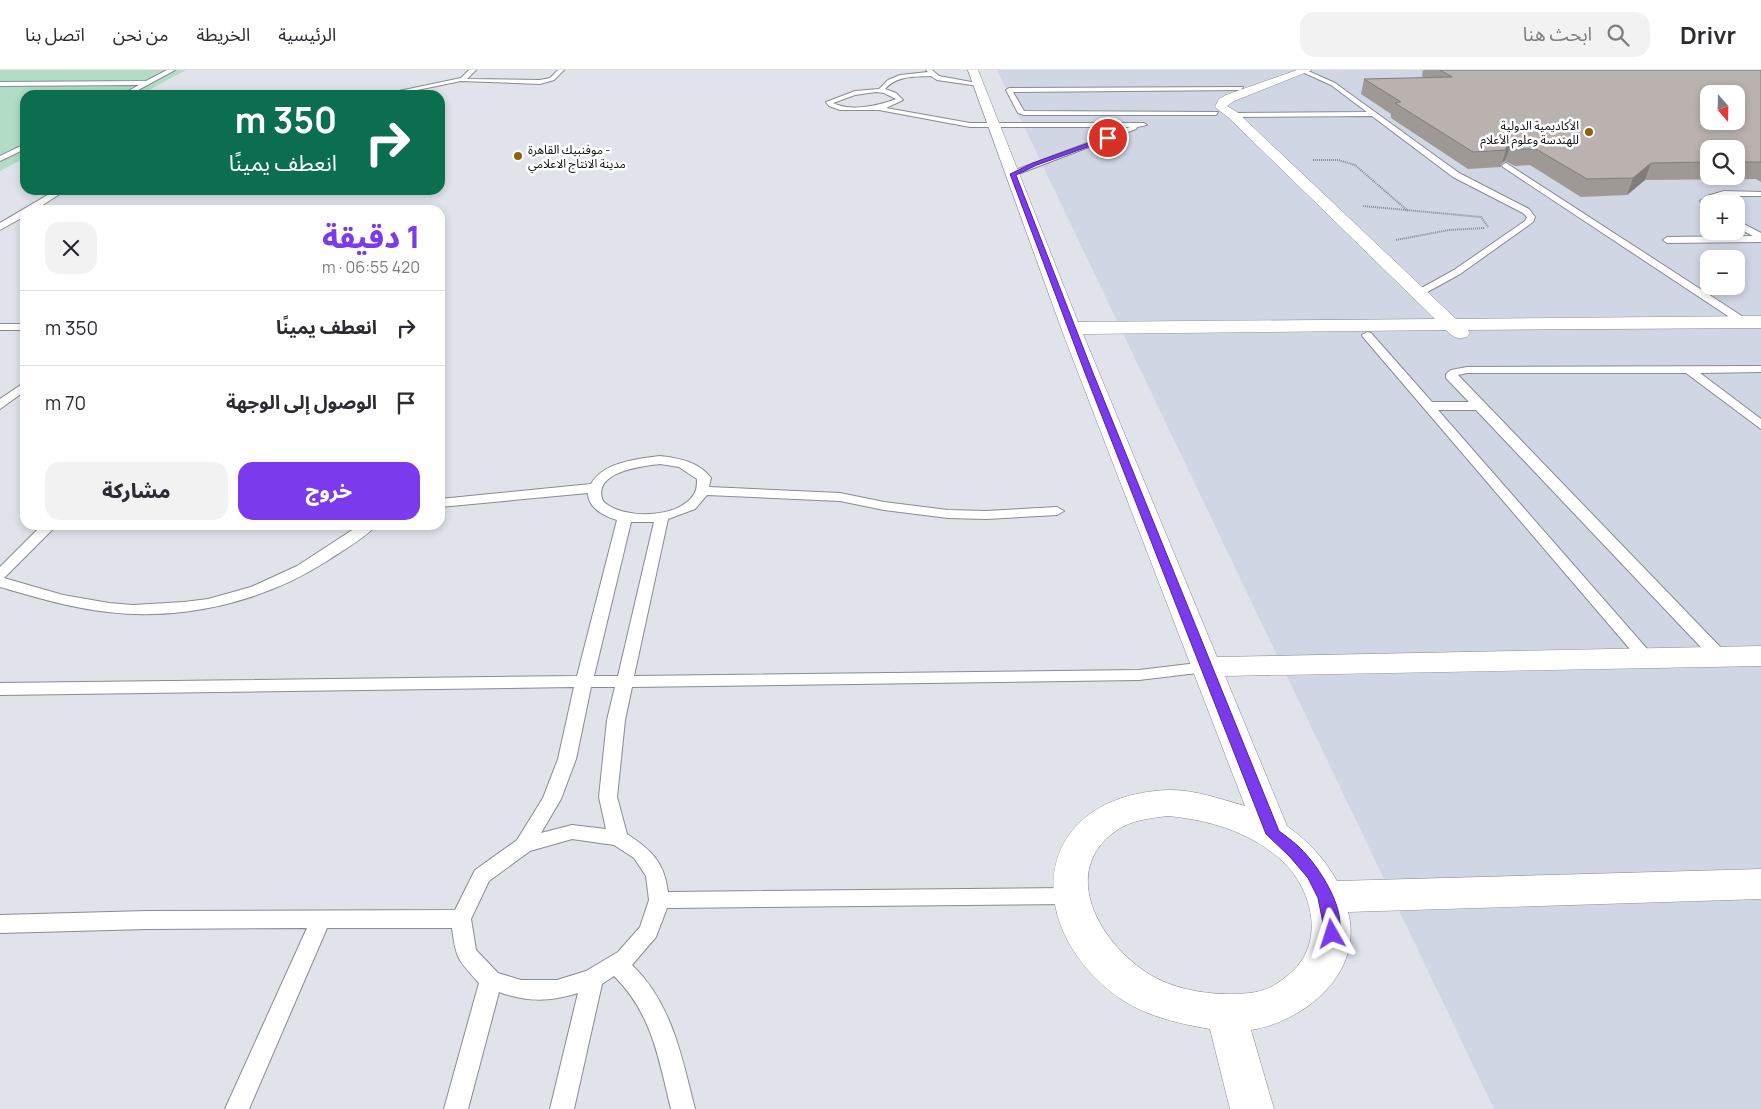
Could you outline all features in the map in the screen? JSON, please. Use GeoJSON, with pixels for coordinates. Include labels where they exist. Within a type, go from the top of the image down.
{"type":"FeatureCollection","features":[{"type":"Feature","properties":{"kind":"street"},"geometry":{"type":"LineString","coordinates":[[1297,70],[1210,99],[1208,104],[1280,161],[1419,293],[1438,327]]}},
{"type":"Feature","properties":{"kind":"street"},"geometry":{"type":"LineString","coordinates":[[1297,70],[1223,102],[1221,107],[1223,114],[1368,265]]}},
{"type":"Feature","properties":{"kind":"street"},"geometry":{"type":"LineString","coordinates":[[976,77],[1073,332],[1273,834]]}},
{"type":"Feature","properties":{"kind":"street"},"geometry":{"type":"LineString","coordinates":[[1395,293],[1419,293]]}},
{"type":"Feature","properties":{"kind":"street"},"geometry":{"type":"LineString","coordinates":[[1073,332],[1364,331],[1438,327],[1756,327]]}},
{"type":"Feature","properties":{"kind":"street"},"geometry":{"type":"LineString","coordinates":[[1206,668],[1761,656]]}},
{"type":"Feature","properties":{"kind":"street"},"geometry":{"type":"LineString","coordinates":[[1168,803],[1204,806],[1240,816],[1273,834],[1296,853],[1313,874],[1326,898],[1332,922],[1331,945],[1323,968],[1307,987],[1285,1001],[1267,1008],[1226,1013],[1181,1007],[1139,989],[1104,961],[1080,929],[1070,896],[1072,866],[1084,841],[1106,821],[1134,808],[1168,803]]}},
{"type":"Feature","properties":{"kind":"street"},"geometry":{"type":"LineString","coordinates":[[1326,898],[1761,884]]}},
{"type":"Feature","properties":{"kind":"street"},"geometry":{"type":"LineString","coordinates":[[1226,1013],[1252,1109]]}},
{"type":"Feature","properties":{"kind":"lane"},"geometry":{"type":"LineString","coordinates":[[134,90],[172,70]]}},
{"type":"Feature","properties":{"kind":"lane"},"geometry":{"type":"LineString","coordinates":[[408,90],[463,79],[473,70]]}},
{"type":"Feature","properties":{"kind":"lane"},"geometry":{"type":"LineString","coordinates":[[463,79],[469,82],[540,82],[552,79],[561,70]]}},
{"type":"Feature","properties":{"kind":"lane"},"geometry":{"type":"LineString","coordinates":[[1297,70],[1328,81],[1456,175],[1526,211],[1531,217],[1529,222],[1458,272],[1419,293]]}},
{"type":"Feature","properties":{"kind":"lane"},"geometry":{"type":"LineString","coordinates":[[881,91],[886,82],[895,78],[930,72],[942,80],[976,77]]}},
{"type":"Feature","properties":{"kind":"lane"},"geometry":{"type":"LineString","coordinates":[[0,84],[147,83]]}},
{"type":"Feature","properties":{"kind":"lane"},"geometry":{"type":"LineString","coordinates":[[1241,88],[1009,90],[1020,112],[1024,113],[1372,114]]}},
{"type":"Feature","properties":{"kind":"lane"},"geometry":{"type":"LineString","coordinates":[[879,108],[894,104],[900,100],[897,96],[881,91],[852,92],[828,102],[840,108],[879,108],[962,124],[994,125],[1150,123],[1223,114]]}},
{"type":"Feature","properties":{"kind":"lane"},"geometry":{"type":"LineString","coordinates":[[894,104],[954,118],[962,124]]}},
{"type":"Feature","properties":{"kind":"lane"},"geometry":{"type":"LineString","coordinates":[[1013,174],[1035,164],[1150,123]]}},
{"type":"Feature","properties":{"kind":"lane"},"geometry":{"type":"LineString","coordinates":[[0,159],[20,149]]}},
{"type":"Feature","properties":{"kind":"lane"},"geometry":{"type":"LineString","coordinates":[[1506,165],[1756,327]]}},
{"type":"Feature","properties":{"kind":"lane"},"geometry":{"type":"LineString","coordinates":[[1718,195],[1761,194]]}},
{"type":"Feature","properties":{"kind":"lane"},"geometry":{"type":"LineString","coordinates":[[37,205],[54,195]]}},
{"type":"Feature","properties":{"kind":"lane"},"geometry":{"type":"LineString","coordinates":[[0,227],[20,215]]}},
{"type":"Feature","properties":{"kind":"lane"},"geometry":{"type":"LineString","coordinates":[[1745,228],[1761,238]]}},
{"type":"Feature","properties":{"kind":"lane"},"geometry":{"type":"LineString","coordinates":[[1667,240],[1761,238]]}},
{"type":"Feature","properties":{"kind":"lane"},"geometry":{"type":"LineString","coordinates":[[0,327],[20,327]]}},
{"type":"Feature","properties":{"kind":"lane"},"geometry":{"type":"LineString","coordinates":[[1364,331],[1647,658]]}},
{"type":"Feature","properties":{"kind":"lane"},"geometry":{"type":"LineString","coordinates":[[1688,369],[1761,425]]}},
{"type":"Feature","properties":{"kind":"lane"},"geometry":{"type":"LineString","coordinates":[[1720,656],[1452,378],[1455,372],[1761,369]]}},
{"type":"Feature","properties":{"kind":"lane"},"geometry":{"type":"LineString","coordinates":[[0,405],[20,389]]}},
{"type":"Feature","properties":{"kind":"lane"},"geometry":{"type":"LineString","coordinates":[[1428,406],[1479,406]]}},
{"type":"Feature","properties":{"kind":"lane"},"geometry":{"type":"LineString","coordinates":[[660,460],[679,463],[695,469],[704,478],[703,491],[697,500],[682,510],[662,516],[625,517],[610,513],[599,506],[594,497],[595,488],[604,477],[619,468],[639,462],[660,460]]}},
{"type":"Feature","properties":{"kind":"lane"},"geometry":{"type":"LineString","coordinates":[[445,503],[595,488]]}},
{"type":"Feature","properties":{"kind":"lane"},"geometry":{"type":"LineString","coordinates":[[703,491],[758,495],[840,497],[894,508],[948,514],[986,515],[1057,511]]}},
{"type":"Feature","properties":{"kind":"lane"},"geometry":{"type":"LineString","coordinates":[[618,838],[608,796],[616,720],[662,516]]}},
{"type":"Feature","properties":{"kind":"lane"},"geometry":{"type":"LineString","coordinates":[[524,846],[556,791],[567,759],[625,517]]}},
{"type":"Feature","properties":{"kind":"lane"},"geometry":{"type":"LineString","coordinates":[[0,575],[45,530]]}},
{"type":"Feature","properties":{"kind":"lane"},"geometry":{"type":"LineString","coordinates":[[0,582],[86,604],[137,608],[188,606],[240,596],[279,582],[312,564],[362,530]]}},
{"type":"Feature","properties":{"kind":"lane"},"geometry":{"type":"LineString","coordinates":[[0,689],[1139,675],[1206,668]]}},
{"type":"Feature","properties":{"kind":"lane"},"geometry":{"type":"LineString","coordinates":[[572,832],[618,838],[642,853],[656,874],[659,900],[649,931],[626,958],[592,979],[557,990],[521,990],[491,980],[466,954],[461,919],[482,876],[524,846],[572,832]]}},
{"type":"Feature","properties":{"kind":"lane"},"geometry":{"type":"LineString","coordinates":[[659,900],[1070,896]]}},
{"type":"Feature","properties":{"kind":"lane"},"geometry":{"type":"LineString","coordinates":[[236,1109],[321,919]]}},
{"type":"Feature","properties":{"kind":"lane"},"geometry":{"type":"LineString","coordinates":[[0,924],[147,920],[461,919]]}},
{"type":"Feature","properties":{"kind":"lane"},"geometry":{"type":"LineString","coordinates":[[616,964],[644,992],[654,1009],[662,1029],[683,1109]]}},
{"type":"Feature","properties":{"kind":"lane"},"geometry":{"type":"LineString","coordinates":[[562,1109],[592,979]]}},
{"type":"Feature","properties":{"kind":"lane"},"geometry":{"type":"LineString","coordinates":[[456,1109],[491,980]]}},
{"type":"Feature","properties":{"kind":"path"},"geometry":{"type":"LineString","coordinates":[[1280,161],[1349,161],[1408,211]]}},
{"type":"Feature","properties":{"kind":"path"},"geometry":{"type":"LineString","coordinates":[[1322,201],[1481,217],[1488,228],[1449,230],[1412,236],[1371,247]]}},
{"type":"Feature","properties":{"kind":"shaded area"},"geometry":{"type":"Polygon","coordinates":[[[997,70],[1761,70],[1761,1109],[1494,1109],[997,70]]]}},
{"type":"Feature","properties":{"kind":"green space"},"geometry":{"type":"Polygon","coordinates":[[[0,70],[186,70],[149,90],[20,90],[20,161],[0,171],[0,70]]]}},
{"type":"Feature","properties":{"kind":"building","name":"الأكاديمية الدولية للهندسة وعلوم الأعلام"},"geometry":{"type":"Polygon","coordinates":[[[1440,70],[1761,70],[1761,162],[1745,162],[1745,140],[1700,140],[1700,162],[1651,163],[1633,178],[1587,179],[1536,149],[1520,149],[1511,145],[1506,150],[1473,152],[1395,103],[1401,102],[1364,79],[1452,77],[1440,70]]]}},
{"type":"Feature","properties":{"kind":"place","name":"الأكاديمية الدولية للهندسة وعلوم الأعلام"},"geometry":{"type":"Point","coordinates":[1589,132]}},
{"type":"Feature","properties":{"kind":"place","name":"موفنبيك القاهرة - مدينة الانتاج الاعلامي"},"geometry":{"type":"Point","coordinates":[518,156]}},
{"type":"Feature","properties":{"kind":"route"},"geometry":{"type":"LineString","coordinates":[[1108,138],[1035,164],[1013,174],[1089,373],[1273,834],[1296,853],[1313,874],[1326,898],[1332,922],[1332,934]]}}]}
